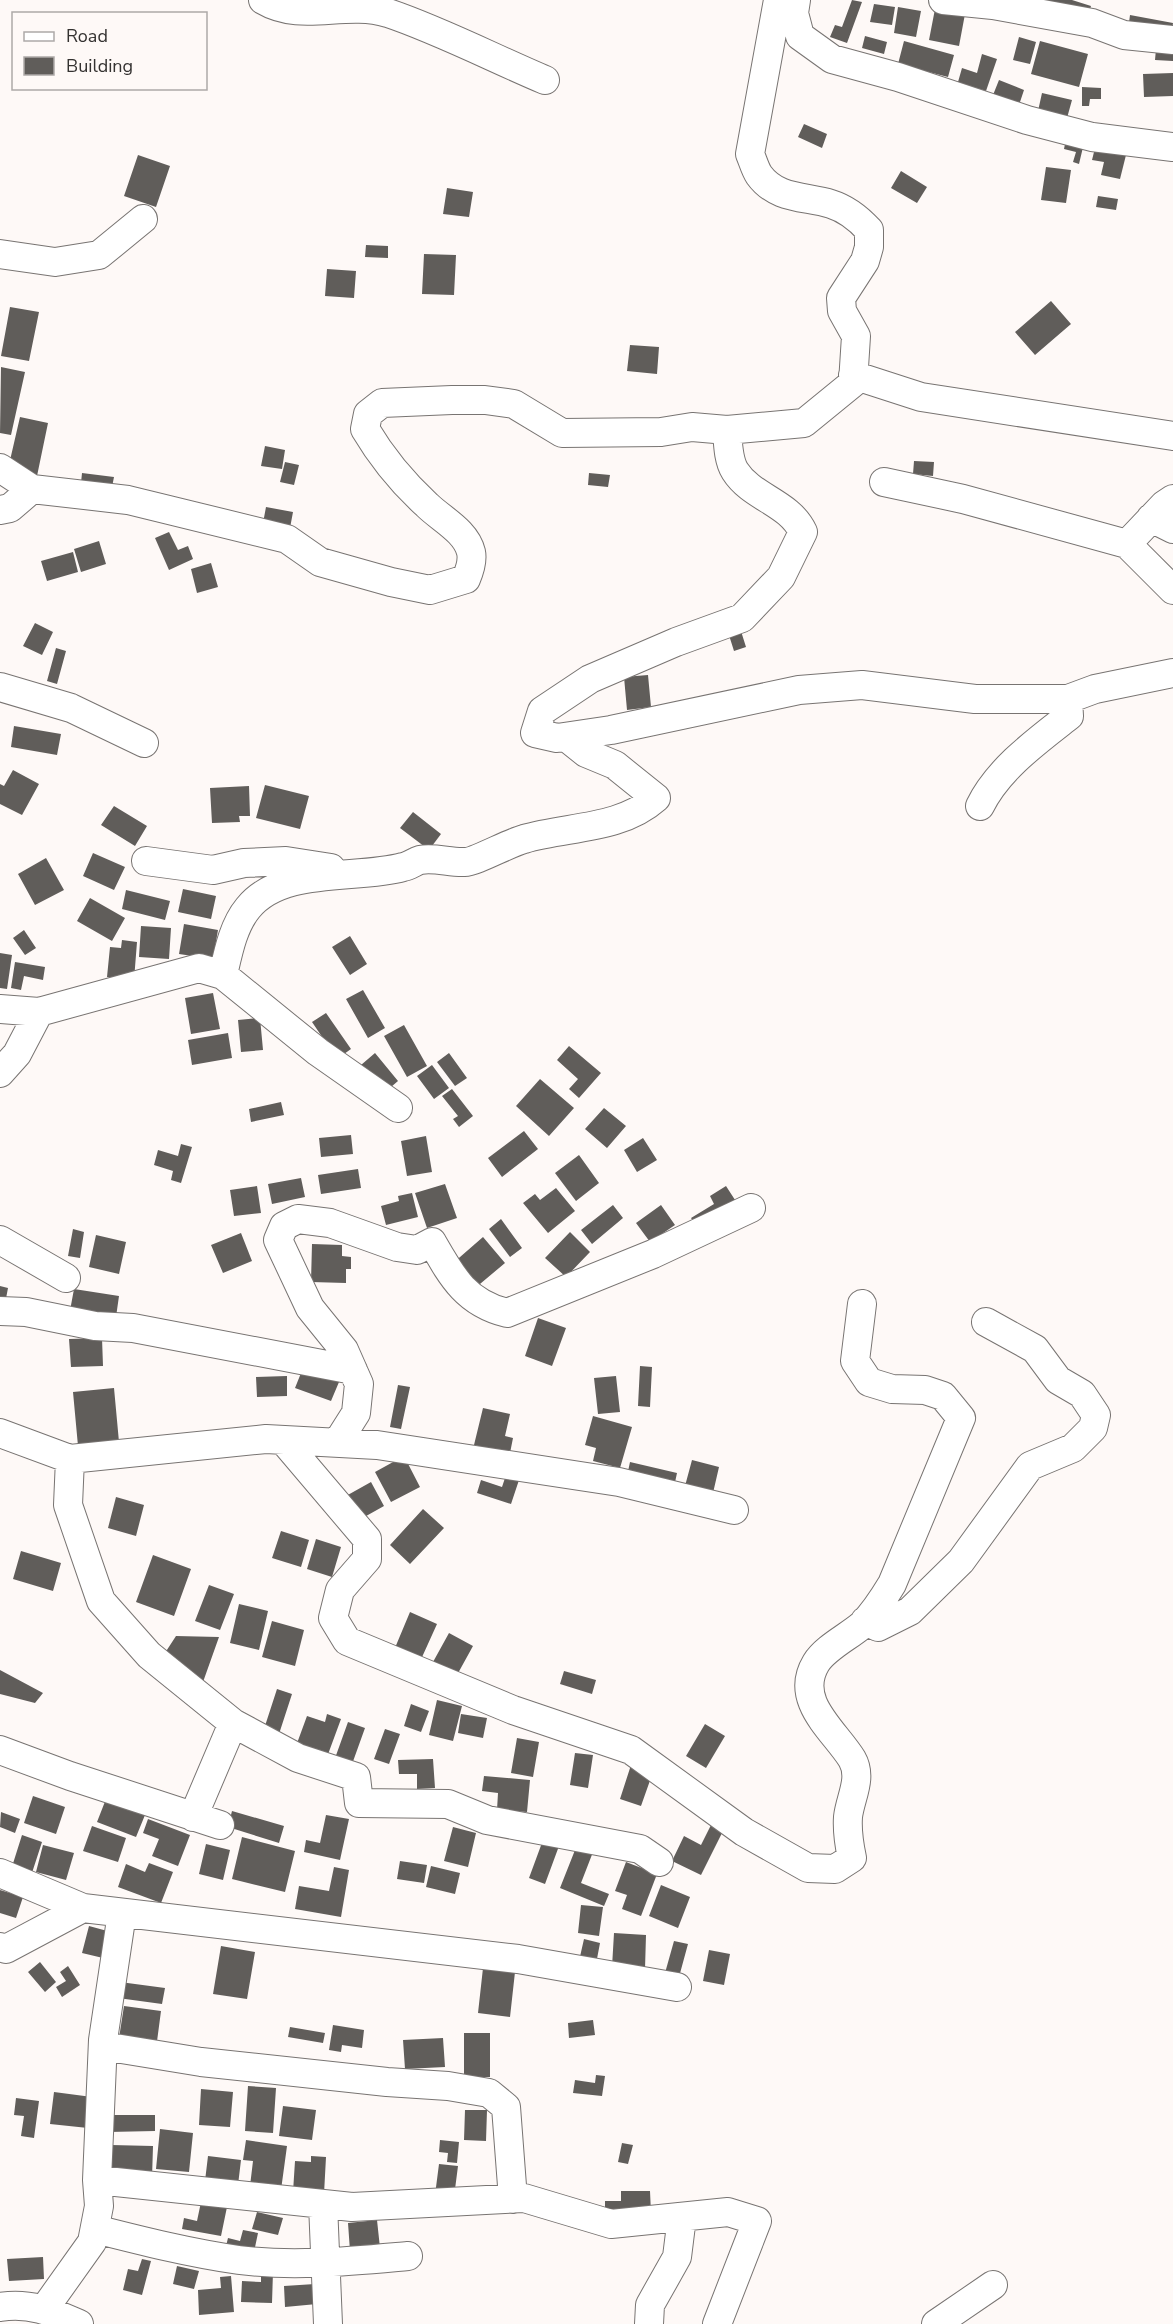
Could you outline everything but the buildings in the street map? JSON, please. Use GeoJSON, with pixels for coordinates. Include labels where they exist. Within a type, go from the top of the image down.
{"type":"FeatureCollection","features":[{"type":"Feature","properties":{"kind":"street"},"geometry":{"type":"LineString","coordinates":[[263,0],[278,9],[297,12],[344,7],[387,13],[545,80]]}},
{"type":"Feature","properties":{"kind":"street"},"geometry":{"type":"LineString","coordinates":[[0,468],[32,489],[128,500],[287,539],[320,562],[430,590],[466,579],[470,570],[471,553],[455,528],[426,505],[370,438],[365,429],[368,414],[382,403],[485,400],[514,404],[562,433],[661,432],[692,427],[727,430],[804,423],[853,383],[856,336],[843,311],[841,298],[865,261],[869,248],[869,230],[848,211],[830,204],[793,197],[776,190],[759,176],[750,154],[778,0]]}},
{"type":"Feature","properties":{"kind":"street"},"geometry":{"type":"LineString","coordinates":[[796,0],[794,13],[800,36],[832,59],[1048,126],[1092,137],[1173,147]]}},
{"type":"Feature","properties":{"kind":"street"},"geometry":{"type":"LineString","coordinates":[[943,0],[1096,11],[1124,35],[1173,40]]}},
{"type":"Feature","properties":{"kind":"street"},"geometry":{"type":"LineString","coordinates":[[0,254],[55,262],[99,255],[143,219]]}},
{"type":"Feature","properties":{"kind":"street"},"geometry":{"type":"LineString","coordinates":[[854,375],[921,397],[1173,436]]}},
{"type":"Feature","properties":{"kind":"street"},"geometry":{"type":"LineString","coordinates":[[727,430],[728,449],[735,471],[751,488],[797,519],[803,532],[782,577],[742,618],[676,642],[590,679],[542,711],[535,733],[557,738],[611,730],[799,690],[862,685],[975,699],[1068,699],[1095,689],[1173,673]]}},
{"type":"Feature","properties":{"kind":"street"},"geometry":{"type":"LineString","coordinates":[[884,482],[963,499],[1127,544],[1173,590]]}},
{"type":"Feature","properties":{"kind":"street"},"geometry":{"type":"LineString","coordinates":[[0,510],[10,508],[32,489]]}},
{"type":"Feature","properties":{"kind":"street"},"geometry":{"type":"LineString","coordinates":[[1127,544],[1162,524],[1173,499]]}},
{"type":"Feature","properties":{"kind":"street"},"geometry":{"type":"LineString","coordinates":[[0,687],[71,708],[144,743]]}},
{"type":"Feature","properties":{"kind":"street"},"geometry":{"type":"LineString","coordinates":[[980,806],[986,794],[1028,748],[1069,716],[1068,699]]}},
{"type":"Feature","properties":{"kind":"street"},"geometry":{"type":"LineString","coordinates":[[223,975],[231,941],[248,908],[264,894],[289,882],[403,867],[421,860],[467,862],[493,849],[525,838],[612,821],[642,810],[656,798],[615,765],[586,753],[566,737]]}},
{"type":"Feature","properties":{"kind":"street"},"geometry":{"type":"LineString","coordinates":[[146,861],[213,870],[244,863],[286,861],[326,866],[347,874]]}},
{"type":"Feature","properties":{"kind":"street"},"geometry":{"type":"LineString","coordinates":[[0,1009],[39,1012],[199,968],[223,975],[318,1052],[398,1108]]}},
{"type":"Feature","properties":{"kind":"street"},"geometry":{"type":"LineString","coordinates":[[0,1073],[17,1054],[39,1012]]}},
{"type":"Feature","properties":{"kind":"street"},"geometry":{"type":"LineString","coordinates":[[337,1443],[356,1413],[359,1384],[344,1350],[310,1308],[278,1240],[284,1226],[298,1219],[330,1223],[397,1247],[417,1250],[432,1242],[449,1273],[471,1297],[486,1307],[507,1313],[652,1254],[751,1208]]}},
{"type":"Feature","properties":{"kind":"street"},"geometry":{"type":"LineString","coordinates":[[0,1240],[66,1278]]}},
{"type":"Feature","properties":{"kind":"street"},"geometry":{"type":"LineString","coordinates":[[283,1440],[367,1539],[367,1559],[340,1590],[333,1618],[347,1641],[513,1710],[631,1750],[744,1832],[808,1868],[835,1869],[852,1858],[847,1835],[848,1815],[857,1780],[853,1760],[830,1733],[811,1700],[810,1680],[816,1662],[865,1621],[880,1605],[892,1584],[961,1418],[943,1396],[925,1390],[892,1389],[869,1382],[855,1361],[862,1304]]}},
{"type":"Feature","properties":{"kind":"street"},"geometry":{"type":"LineString","coordinates":[[0,1311],[26,1312],[95,1326],[133,1328],[353,1370]]}},
{"type":"Feature","properties":{"kind":"street"},"geometry":{"type":"LineString","coordinates":[[865,1621],[878,1627],[909,1611],[961,1561],[1030,1466],[1073,1448],[1093,1428],[1096,1415],[1082,1394],[1058,1380],[1035,1349],[986,1322]]}},
{"type":"Feature","properties":{"kind":"street"},"geometry":{"type":"LineString","coordinates":[[0,1433],[70,1459],[266,1439],[377,1445],[619,1482],[734,1510]]}},
{"type":"Feature","properties":{"kind":"street"},"geometry":{"type":"LineString","coordinates":[[70,1459],[68,1505],[101,1601],[149,1655],[233,1723],[298,1758],[356,1777],[359,1803],[448,1803],[487,1821],[640,1849],[659,1862]]}},
{"type":"Feature","properties":{"kind":"street"},"geometry":{"type":"LineString","coordinates":[[0,1750],[70,1776],[207,1821],[233,1723]]}},
{"type":"Feature","properties":{"kind":"street"},"geometry":{"type":"LineString","coordinates":[[0,1873],[83,1908],[518,1959],[677,1987]]}},
{"type":"Feature","properties":{"kind":"street"},"geometry":{"type":"LineString","coordinates":[[0,1947],[6,1949],[83,1908]]}},
{"type":"Feature","properties":{"kind":"street"},"geometry":{"type":"LineString","coordinates":[[45,2308],[92,2242],[95,2229],[99,2206],[97,2180],[103,2046],[122,1913]]}},
{"type":"Feature","properties":{"kind":"street"},"geometry":{"type":"LineString","coordinates":[[103,2046],[201,2062],[387,2082],[448,2086],[489,2093],[506,2107],[513,2199]]}},
{"type":"Feature","properties":{"kind":"street"},"geometry":{"type":"LineString","coordinates":[[97,2180],[352,2207],[524,2198],[611,2224],[728,2212],[757,2221],[717,2324]]}},
{"type":"Feature","properties":{"kind":"street"},"geometry":{"type":"LineString","coordinates":[[323,2204],[328,2324]]}},
{"type":"Feature","properties":{"kind":"street"},"geometry":{"type":"LineString","coordinates":[[649,2324],[650,2305],[677,2257],[682,2217]]}},
{"type":"Feature","properties":{"kind":"street"},"geometry":{"type":"LineString","coordinates":[[95,2229],[160,2246],[240,2260],[327,2264],[408,2256]]}},
{"type":"Feature","properties":{"kind":"street"},"geometry":{"type":"LineString","coordinates":[[936,2324],[993,2285]]}},
{"type":"Feature","properties":{"kind":"street"},"geometry":{"type":"LineString","coordinates":[[0,2307],[20,2305],[45,2308],[79,2324]]}}]}
